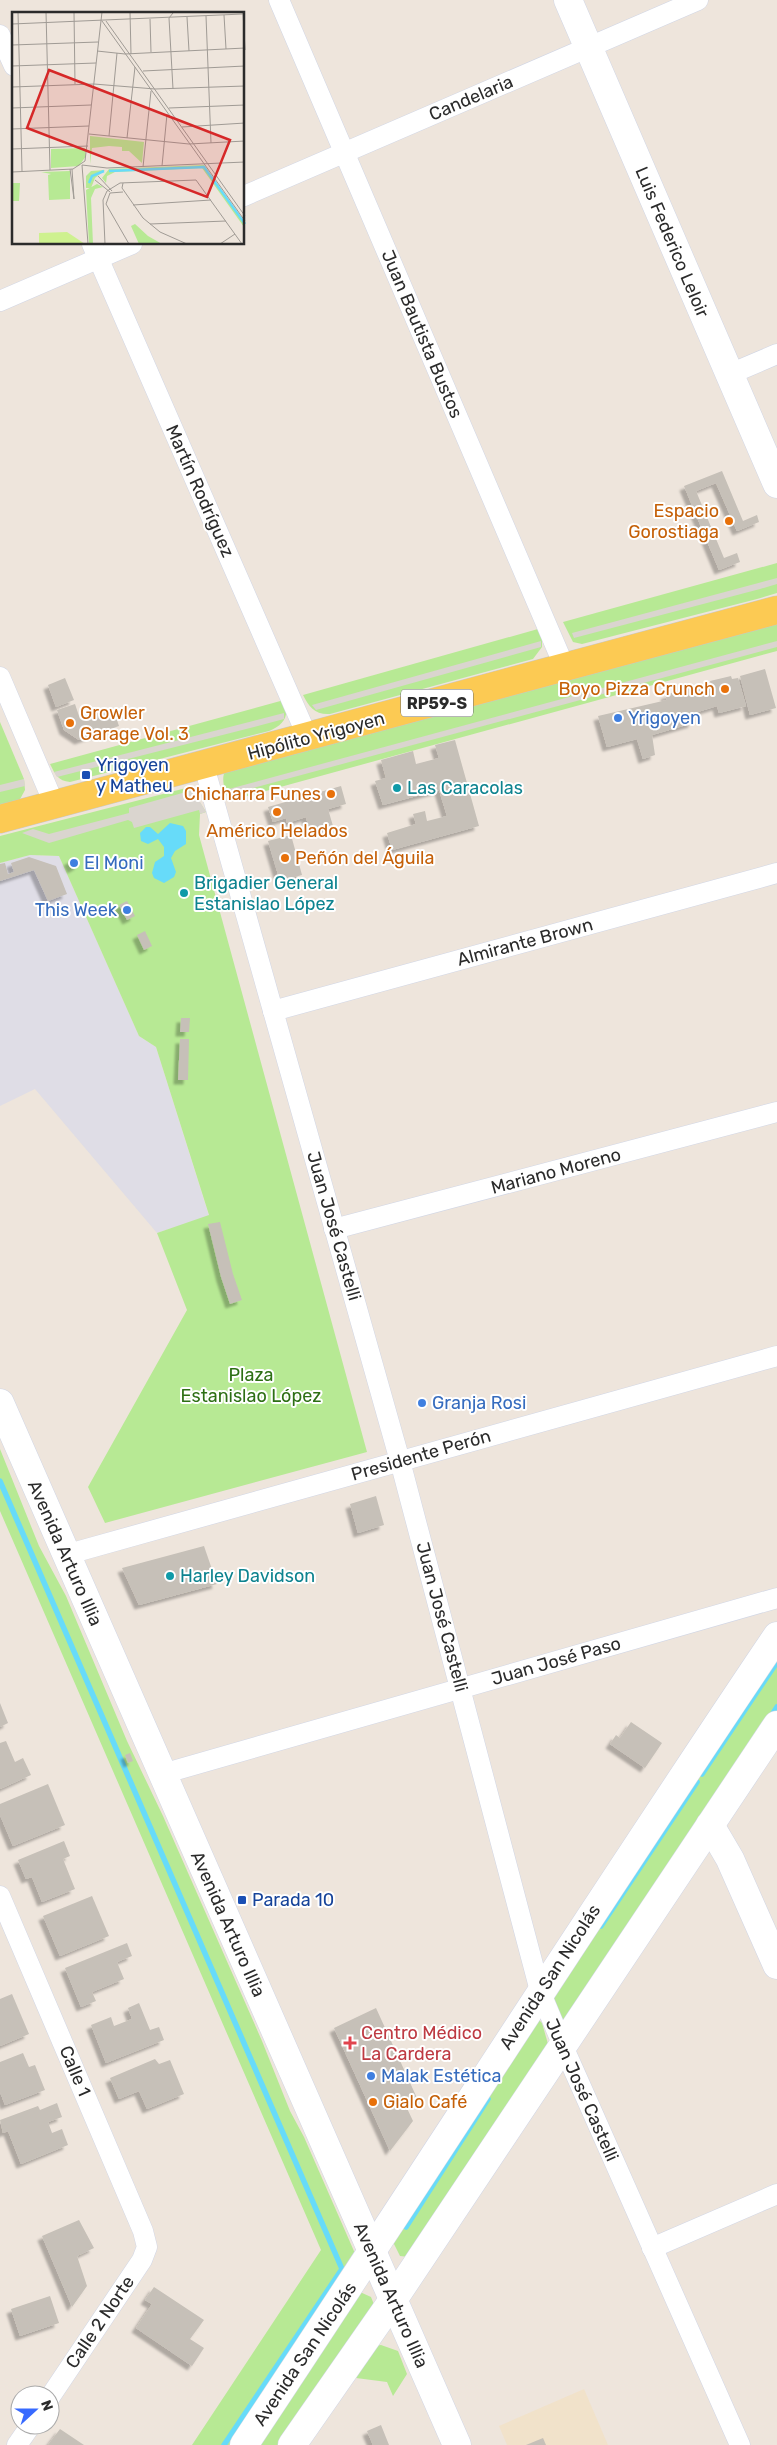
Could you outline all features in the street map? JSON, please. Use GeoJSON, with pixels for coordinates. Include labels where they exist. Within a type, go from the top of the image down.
{"type":"FeatureCollection","features":[{"type":"Feature","properties":{"kind":"main road","name":"Hipólito Yrigoyen"},"geometry":{"type":"LineString","coordinates":[[0,819],[204,766],[777,610]]}},
{"type":"Feature","properties":{"kind":"street","name":"Juan Bautista Bustos"},"geometry":{"type":"LineString","coordinates":[[279,0],[565,668]]}},
{"type":"Feature","properties":{"kind":"street","name":"Luis Federico Leloir"},"geometry":{"type":"LineString","coordinates":[[568,0],[777,484]]}},
{"type":"Feature","properties":{"kind":"street","name":"Candelaria"},"geometry":{"type":"LineString","coordinates":[[245,196],[698,0]]}},
{"type":"Feature","properties":{"kind":"street"},"geometry":{"type":"LineString","coordinates":[[0,34],[12,61]]}},
{"type":"Feature","properties":{"kind":"street"},"geometry":{"type":"LineString","coordinates":[[0,300],[95,251],[127,245]]}},
{"type":"Feature","properties":{"kind":"street","name":"Martín Rodríguez"},"geometry":{"type":"LineString","coordinates":[[95,251],[308,738]]}},
{"type":"Feature","properties":{"kind":"street"},"geometry":{"type":"LineString","coordinates":[[730,374],[777,354]]}},
{"type":"Feature","properties":{"kind":"street"},"geometry":{"type":"LineString","coordinates":[[0,677],[55,806]]}},
{"type":"Feature","properties":{"kind":"street","name":"Juan José Castelli"},"geometry":{"type":"LineString","coordinates":[[204,766],[400,1461],[540,1991],[740,2445]]}},
{"type":"Feature","properties":{"kind":"street","name":"Almirante Brown"},"geometry":{"type":"LineString","coordinates":[[273,1012],[777,873]]}},
{"type":"Feature","properties":{"kind":"street","name":"Mariano Moreno"},"geometry":{"type":"LineString","coordinates":[[334,1229],[777,1112]]}},
{"type":"Feature","properties":{"kind":"street","name":"Presidente Perón"},"geometry":{"type":"LineString","coordinates":[[65,1555],[777,1356]]}},
{"type":"Feature","properties":{"kind":"street","name":"Avenida Arturo Illia"},"geometry":{"type":"LineString","coordinates":[[0,1403],[65,1555],[457,2445]]}},
{"type":"Feature","properties":{"kind":"street","name":"Juan José Paso"},"geometry":{"type":"LineString","coordinates":[[162,1774],[777,1598]]}},
{"type":"Feature","properties":{"kind":"street","name":"Avenida San Nicolás"},"geometry":{"type":"LineString","coordinates":[[244,2445],[372,2252],[540,1991],[777,1636]]}},
{"type":"Feature","properties":{"kind":"street"},"geometry":{"type":"LineString","coordinates":[[292,2445],[393,2300],[777,1726]]}},
{"type":"Feature","properties":{"kind":"street"},"geometry":{"type":"LineString","coordinates":[[710,1825],[730,1859],[777,1965]]}},
{"type":"Feature","properties":{"kind":"street","name":"Calle 1"},"geometry":{"type":"LineString","coordinates":[[0,1896],[140,2223],[148,2247]]}},
{"type":"Feature","properties":{"kind":"street"},"geometry":{"type":"LineString","coordinates":[[652,2248],[777,2194]]}},
{"type":"Feature","properties":{"kind":"street","name":"Calle 2 Norte"},"geometry":{"type":"LineString","coordinates":[[58,2385],[142,2260],[148,2247]]}},
{"type":"Feature","properties":{"kind":"shaded area"},"geometry":{"type":"Polygon","coordinates":[[[777,578],[777,584],[760,589],[574,638],[572,633],[777,578]]]}},
{"type":"Feature","properties":{"kind":"shaded area"},"geometry":{"type":"Polygon","coordinates":[[[541,641],[541,647],[316,710],[312,705],[541,641]]]}},
{"type":"Feature","properties":{"kind":"shaded area"},"geometry":{"type":"Polygon","coordinates":[[[777,641],[777,647],[227,795],[225,790],[777,641]]]}},
{"type":"Feature","properties":{"kind":"shaded area"},"geometry":{"type":"Polygon","coordinates":[[[284,713],[284,719],[254,727],[57,777],[54,772],[284,713]]]}},
{"type":"Feature","properties":{"kind":"shaded area"},"geometry":{"type":"Polygon","coordinates":[[[24,779],[25,786],[0,792],[0,785],[24,779]]]}},
{"type":"Feature","properties":{"kind":"shaded area"},"geometry":{"type":"Polygon","coordinates":[[[193,790],[206,812],[200,814],[199,810],[134,828],[132,822],[128,820],[49,843],[22,833],[33,829],[49,834],[129,813],[129,808],[193,790]]]}},
{"type":"Feature","properties":{"kind":"shaded area"},"geometry":{"type":"Polygon","coordinates":[[[30,855],[59,856],[139,1036],[156,1047],[209,1216],[157,1233],[35,1089],[0,1106],[0,863],[30,855]]]}},
{"type":"Feature","properties":{"kind":"shaded area"},"geometry":{"type":"Polygon","coordinates":[[[584,2389],[608,2445],[507,2445],[499,2426],[584,2389]]]}},
{"type":"Feature","properties":{"kind":"green space"},"geometry":{"type":"Polygon","coordinates":[[[777,563],[777,593],[757,599],[582,644],[573,642],[563,622],[777,563]]]}},
{"type":"Feature","properties":{"kind":"green space"},"geometry":{"type":"Polygon","coordinates":[[[777,623],[777,651],[229,801],[225,789],[223,777],[226,769],[777,623]]]}},
{"type":"Feature","properties":{"kind":"green space"},"geometry":{"type":"Polygon","coordinates":[[[538,629],[542,638],[542,647],[533,659],[330,714],[316,712],[303,695],[538,629]]]}},
{"type":"Feature","properties":{"kind":"green space"},"geometry":{"type":"Polygon","coordinates":[[[284,700],[286,715],[279,726],[269,731],[70,782],[60,779],[50,764],[284,700]]]}},
{"type":"Feature","properties":{"kind":"green space"},"geometry":{"type":"Polygon","coordinates":[[[0,722],[24,779],[25,790],[19,801],[0,808],[0,722]]]}},
{"type":"Feature","properties":{"kind":"green space","name":"Plaza Estanislao López"},"geometry":{"type":"Polygon","coordinates":[[[190,787],[206,812],[200,814],[199,835],[367,1452],[105,1523],[88,1487],[187,1310],[157,1233],[209,1215],[156,1047],[139,1036],[59,856],[30,855],[0,863],[0,836],[190,787]]]}},
{"type":"Feature","properties":{"kind":"green space"},"geometry":{"type":"Polygon","coordinates":[[[0,1449],[39,1546],[66,1596],[127,1741],[163,1816],[262,2041],[290,2111],[304,2137],[357,2258],[237,2445],[192,2445],[321,2250],[0,1511],[0,1449]]]}},
{"type":"Feature","properties":{"kind":"green space"},"geometry":{"type":"Polygon","coordinates":[[[777,1649],[777,1713],[564,2024],[552,2008],[555,1980],[777,1649]]]}},
{"type":"Feature","properties":{"kind":"green space"},"geometry":{"type":"Polygon","coordinates":[[[537,2018],[542,2023],[550,2051],[409,2257],[400,2256],[392,2240],[537,2018]]]}},
{"type":"Feature","properties":{"kind":"green space"},"geometry":{"type":"Polygon","coordinates":[[[360,2292],[371,2297],[375,2307],[285,2445],[251,2445],[360,2292]]]}},
{"type":"Feature","properties":{"kind":"green space"},"geometry":{"type":"Polygon","coordinates":[[[381,2345],[398,2351],[407,2374],[393,2396],[387,2382],[356,2378],[353,2373],[375,2346],[381,2345]]]}},
{"type":"Feature","properties":{"kind":"water"},"geometry":{"type":"Polygon","coordinates":[[[170,823],[183,826],[186,831],[186,844],[175,851],[171,858],[176,872],[174,877],[164,883],[154,878],[152,873],[155,862],[164,856],[164,847],[158,839],[148,844],[141,841],[140,833],[146,827],[150,827],[158,834],[170,823]]]}},
{"type":"Feature","properties":{"kind":"building"},"geometry":{"type":"Polygon","coordinates":[[[722,471],[743,521],[757,515],[759,522],[737,531],[716,483],[696,491],[724,558],[737,553],[740,562],[719,570],[684,486],[722,471]]]}},
{"type":"Feature","properties":{"kind":"building"},"geometry":{"type":"Polygon","coordinates":[[[765,669],[776,708],[750,715],[740,676],[765,669]]]}},
{"type":"Feature","properties":{"kind":"building"},"geometry":{"type":"Polygon","coordinates":[[[731,676],[732,679],[738,678],[746,706],[719,713],[717,706],[691,714],[693,723],[652,735],[655,755],[643,759],[637,739],[607,747],[598,716],[667,700],[665,695],[695,686],[696,690],[708,687],[711,685],[710,681],[731,676]]]}},
{"type":"Feature","properties":{"kind":"building"},"geometry":{"type":"Polygon","coordinates":[[[65,678],[74,700],[56,707],[48,685],[65,678]]]}},
{"type":"Feature","properties":{"kind":"building"},"geometry":{"type":"Polygon","coordinates":[[[75,704],[80,719],[113,708],[119,726],[79,740],[64,730],[57,710],[75,704]]]}},
{"type":"Feature","properties":{"kind":"building"},"geometry":{"type":"Polygon","coordinates":[[[455,740],[479,826],[392,850],[387,833],[416,824],[413,814],[425,811],[427,821],[447,816],[439,790],[383,805],[375,781],[386,778],[381,760],[413,751],[416,764],[439,758],[435,745],[455,740]]]}},
{"type":"Feature","properties":{"kind":"building"},"geometry":{"type":"Polygon","coordinates":[[[341,786],[346,804],[328,809],[333,826],[310,833],[306,817],[287,823],[286,818],[273,822],[268,807],[341,786]]]}},
{"type":"Feature","properties":{"kind":"building","name":"Peñón del Águila"},"geometry":{"type":"Polygon","coordinates":[[[291,835],[302,875],[280,881],[268,841],[291,835]]]}},
{"type":"Feature","properties":{"kind":"building"},"geometry":{"type":"Polygon","coordinates":[[[29,857],[56,866],[67,894],[48,901],[34,870],[0,881],[0,864],[5,863],[8,874],[14,872],[11,863],[29,857]]]}},
{"type":"Feature","properties":{"kind":"building","name":"El Moni"},"geometry":{"type":"Polygon","coordinates":[[[76,857],[79,865],[72,869],[68,861],[76,857]]]}},
{"type":"Feature","properties":{"kind":"building","name":"This Week"},"geometry":{"type":"Polygon","coordinates":[[[127,901],[135,916],[127,920],[119,905],[127,901]]]}},
{"type":"Feature","properties":{"kind":"building"},"geometry":{"type":"Polygon","coordinates":[[[145,931],[152,946],[144,950],[137,935],[145,931]]]}},
{"type":"Feature","properties":{"kind":"building"},"geometry":{"type":"Polygon","coordinates":[[[181,1018],[190,1018],[189,1032],[180,1032],[181,1018]]]}},
{"type":"Feature","properties":{"kind":"building"},"geometry":{"type":"Polygon","coordinates":[[[180,1039],[189,1039],[188,1080],[178,1080],[180,1039]]]}},
{"type":"Feature","properties":{"kind":"building"},"geometry":{"type":"Polygon","coordinates":[[[220,1222],[233,1274],[242,1300],[230,1304],[221,1277],[208,1224],[220,1222]]]}},
{"type":"Feature","properties":{"kind":"building"},"geometry":{"type":"Polygon","coordinates":[[[376,1496],[384,1525],[358,1533],[350,1504],[376,1496]]]}},
{"type":"Feature","properties":{"kind":"building","name":"Harley Davidson"},"geometry":{"type":"Polygon","coordinates":[[[204,1546],[217,1584],[139,1605],[122,1568],[204,1546]]]}},
{"type":"Feature","properties":{"kind":"building"},"geometry":{"type":"Polygon","coordinates":[[[0,1703],[8,1723],[0,1727],[0,1703]]]}},
{"type":"Feature","properties":{"kind":"building"},"geometry":{"type":"Polygon","coordinates":[[[631,1722],[662,1743],[645,1768],[610,1744],[616,1735],[620,1738],[631,1722]]]}},
{"type":"Feature","properties":{"kind":"building"},"geometry":{"type":"Polygon","coordinates":[[[6,1741],[15,1762],[23,1758],[31,1775],[0,1789],[0,1743],[6,1741]]]}},
{"type":"Feature","properties":{"kind":"building"},"geometry":{"type":"Polygon","coordinates":[[[130,1753],[133,1761],[128,1763],[125,1755],[130,1753]]]}},
{"type":"Feature","properties":{"kind":"building"},"geometry":{"type":"Polygon","coordinates":[[[48,1784],[65,1825],[13,1846],[0,1815],[0,1804],[48,1784]]]}},
{"type":"Feature","properties":{"kind":"building"},"geometry":{"type":"Polygon","coordinates":[[[64,1841],[70,1856],[63,1859],[75,1889],[42,1902],[32,1877],[26,1879],[18,1860],[64,1841]]]}},
{"type":"Feature","properties":{"kind":"building"},"geometry":{"type":"Polygon","coordinates":[[[92,1896],[109,1936],[60,1956],[43,1916],[92,1896]]]}},
{"type":"Feature","properties":{"kind":"building"},"geometry":{"type":"Polygon","coordinates":[[[127,1943],[132,1956],[117,1962],[124,1979],[92,1992],[96,2001],[81,2007],[65,1968],[127,1943]]]}},
{"type":"Feature","properties":{"kind":"building"},"geometry":{"type":"Polygon","coordinates":[[[12,1994],[29,2034],[0,2046],[0,1999],[12,1994]]]}},
{"type":"Feature","properties":{"kind":"building"},"geometry":{"type":"Polygon","coordinates":[[[139,2003],[150,2030],[159,2027],[164,2040],[106,2063],[91,2025],[111,2017],[114,2026],[132,2019],[128,2008],[139,2003]]]}},
{"type":"Feature","properties":{"kind":"building"},"geometry":{"type":"Polygon","coordinates":[[[376,2008],[417,2098],[405,2104],[413,2121],[390,2151],[334,2028],[376,2008]]]}},
{"type":"Feature","properties":{"kind":"building"},"geometry":{"type":"Polygon","coordinates":[[[23,2053],[29,2067],[35,2065],[45,2090],[5,2105],[0,2092],[0,2062],[23,2053]]]}},
{"type":"Feature","properties":{"kind":"building"},"geometry":{"type":"Polygon","coordinates":[[[155,2059],[159,2064],[170,2060],[184,2094],[147,2109],[139,2091],[119,2099],[110,2078],[155,2059]]]}},
{"type":"Feature","properties":{"kind":"building"},"geometry":{"type":"Polygon","coordinates":[[[57,2103],[62,2117],[48,2122],[52,2133],[62,2129],[68,2145],[21,2164],[8,2131],[3,2133],[0,2120],[38,2106],[40,2110],[57,2103]]]}},
{"type":"Feature","properties":{"kind":"building"},"geometry":{"type":"Polygon","coordinates":[[[79,2220],[94,2248],[77,2256],[87,2286],[72,2307],[42,2236],[79,2220]]]}},
{"type":"Feature","properties":{"kind":"building"},"geometry":{"type":"Polygon","coordinates":[[[154,2287],[204,2320],[190,2339],[204,2348],[192,2366],[136,2328],[152,2304],[145,2300],[154,2287]]]}},
{"type":"Feature","properties":{"kind":"building"},"geometry":{"type":"Polygon","coordinates":[[[50,2296],[59,2323],[20,2336],[11,2309],[50,2296]]]}},
{"type":"Feature","properties":{"kind":"building"},"geometry":{"type":"Polygon","coordinates":[[[381,2425],[389,2445],[373,2445],[367,2431],[381,2425]]]}},
{"type":"Feature","properties":{"kind":"building"},"geometry":{"type":"Polygon","coordinates":[[[60,2429],[84,2445],[48,2445],[56,2435],[60,2435],[60,2429]]]}},
{"type":"Feature","properties":{"kind":"building"},"geometry":{"type":"Polygon","coordinates":[[[543,2438],[546,2445],[526,2445],[543,2438]]]}},
{"type":"Feature","properties":{"kind":"waterway"},"geometry":{"type":"LineString","coordinates":[[0,1481],[342,2269],[224,2445]]}},
{"type":"Feature","properties":{"kind":"waterway"},"geometry":{"type":"LineString","coordinates":[[702,1774],[777,1662]]}},
{"type":"Feature","properties":{"kind":"waterway"},"geometry":{"type":"LineString","coordinates":[[770,1718],[777,1707]]}},
{"type":"Feature","properties":{"kind":"waterway"},"geometry":{"type":"LineString","coordinates":[[601,1926],[697,1782]]}},
{"type":"Feature","properties":{"kind":"waterway"},"geometry":{"type":"LineString","coordinates":[[406,2227],[488,2099]]}},
{"type":"Feature","properties":{"kind":"place","name":"Espacio Gorostiaga"},"geometry":{"type":"Point","coordinates":[729,521]}},
{"type":"Feature","properties":{"kind":"place","name":"Boyo Pizza Crunch"},"geometry":{"type":"Point","coordinates":[725,689]}},
{"type":"Feature","properties":{"kind":"place","name":"Yrigoyen"},"geometry":{"type":"Point","coordinates":[618,718]}},
{"type":"Feature","properties":{"kind":"place","name":"Growler Garage Vol. 3"},"geometry":{"type":"Point","coordinates":[70,723]}},
{"type":"Feature","properties":{"kind":"place","name":"Yrigoyen y Matheu"},"geometry":{"type":"Point","coordinates":[86,775]}},
{"type":"Feature","properties":{"kind":"place","name":"Las Caracolas"},"geometry":{"type":"Point","coordinates":[397,788]}},
{"type":"Feature","properties":{"kind":"place","name":"Chicharra Funes"},"geometry":{"type":"Point","coordinates":[331,794]}},
{"type":"Feature","properties":{"kind":"place","name":"Américo Helados"},"geometry":{"type":"Point","coordinates":[277,812]}},
{"type":"Feature","properties":{"kind":"place","name":"Peñón del Águila"},"geometry":{"type":"Point","coordinates":[285,858]}},
{"type":"Feature","properties":{"kind":"place","name":"El Moni"},"geometry":{"type":"Point","coordinates":[74,863]}},
{"type":"Feature","properties":{"kind":"place","name":"Brigadier General Estanislao López"},"geometry":{"type":"Point","coordinates":[184,893]}},
{"type":"Feature","properties":{"kind":"place","name":"This Week"},"geometry":{"type":"Point","coordinates":[127,910]}},
{"type":"Feature","properties":{"kind":"place","name":"Granja Rosi"},"geometry":{"type":"Point","coordinates":[422,1403]}},
{"type":"Feature","properties":{"kind":"place","name":"Harley Davidson"},"geometry":{"type":"Point","coordinates":[170,1576]}},
{"type":"Feature","properties":{"kind":"place","name":"Parada 10"},"geometry":{"type":"Point","coordinates":[242,1900]}},
{"type":"Feature","properties":{"kind":"place","name":"Centro Médico La Cardera"},"geometry":{"type":"Point","coordinates":[350,2043]}},
{"type":"Feature","properties":{"kind":"place","name":"Malak Estética"},"geometry":{"type":"Point","coordinates":[371,2076]}},
{"type":"Feature","properties":{"kind":"place","name":"Gialo Café"},"geometry":{"type":"Point","coordinates":[373,2102]}}]}
